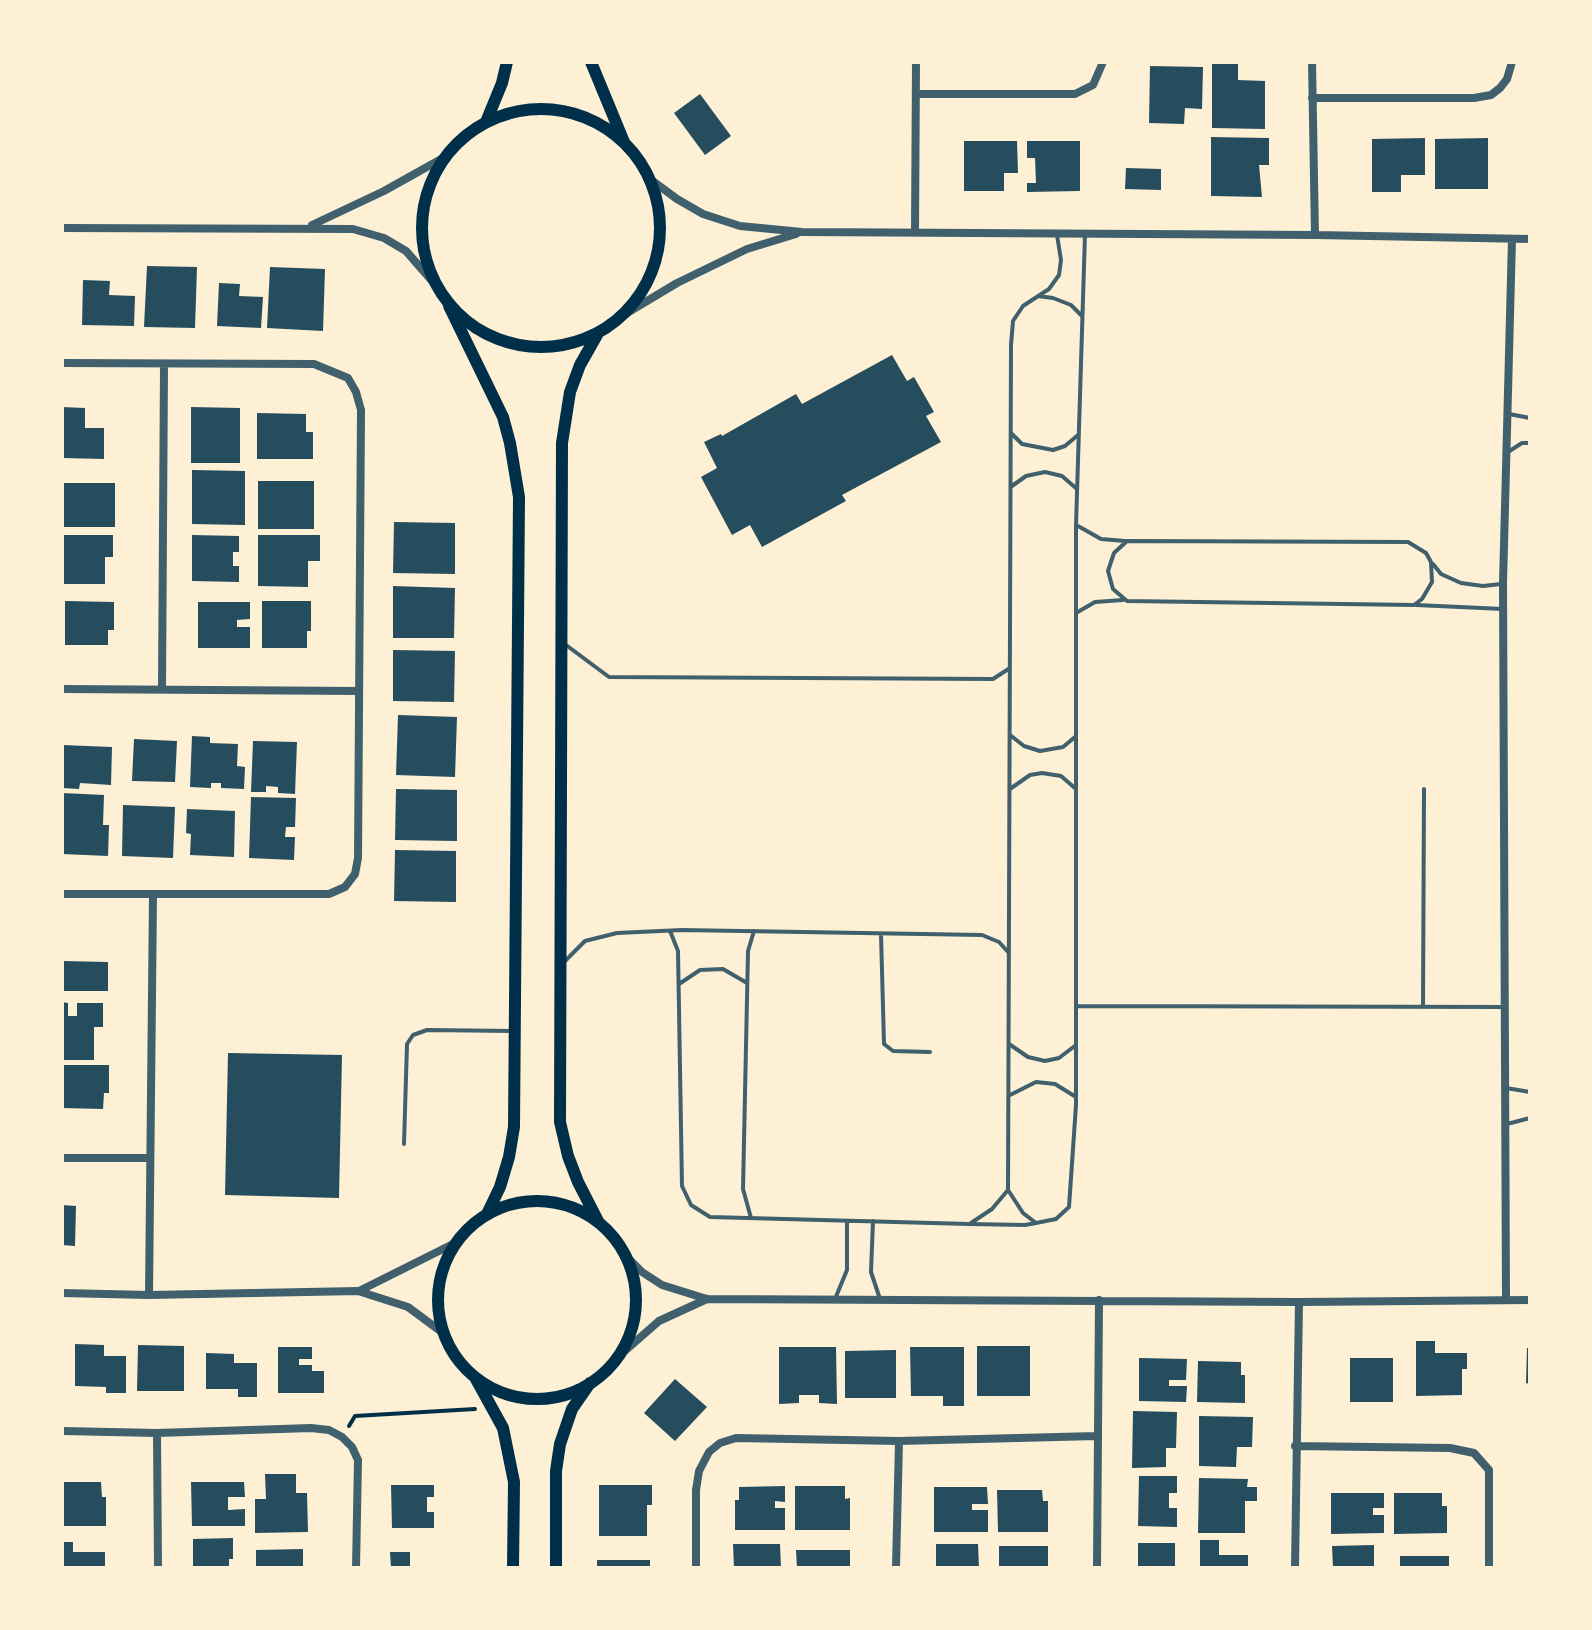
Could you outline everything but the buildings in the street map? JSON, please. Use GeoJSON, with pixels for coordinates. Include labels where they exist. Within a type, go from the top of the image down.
{"type":"FeatureCollection","features":[{"type":"Feature","properties":{"kind":"main road"},"geometry":{"type":"LineString","coordinates":[[486,122],[507,62]]}},
{"type":"Feature","properties":{"kind":"main road"},"geometry":{"type":"LineString","coordinates":[[591,62],[624,142]]}},
{"type":"Feature","properties":{"kind":"main road"},"geometry":{"type":"LineString","coordinates":[[449,306],[480,332],[518,346],[559,347],[597,335],[627,313],[653,273],[661,226],[650,179],[639,159],[624,142],[594,121],[558,110],[521,110],[486,122],[462,138],[443,158],[424,199],[421,241],[433,282],[449,306],[503,417],[519,497],[514,1127],[500,1187],[487,1214]]}},
{"type":"Feature","properties":{"kind":"main road"},"geometry":{"type":"LineString","coordinates":[[556,1568],[556,1471],[560,1444],[572,1409],[591,1382],[619,1356],[633,1324],[635,1307],[635,1289],[626,1256],[599,1223],[568,1156],[560,1122],[562,443],[565,412],[580,365],[597,335]]}},
{"type":"Feature","properties":{"kind":"main road"},"geometry":{"type":"LineString","coordinates":[[513,1568],[514,1482],[503,1428],[474,1376],[456,1357],[443,1333],[437,1303],[438,1287],[447,1257],[455,1243],[469,1227],[505,1206],[544,1201],[573,1208],[599,1223]]}},
{"type":"Feature","properties":{"kind":"main road"},"geometry":{"type":"LineString","coordinates":[[474,1376],[495,1389],[519,1397],[544,1398],[568,1393],[591,1382]]}},
{"type":"Feature","properties":{"kind":"street"},"geometry":{"type":"LineString","coordinates":[[915,231],[916,62]]}},
{"type":"Feature","properties":{"kind":"street"},"geometry":{"type":"LineString","coordinates":[[916,94],[1075,94],[1093,85],[1103,62]]}},
{"type":"Feature","properties":{"kind":"street"},"geometry":{"type":"LineString","coordinates":[[1312,62],[1315,235]]}},
{"type":"Feature","properties":{"kind":"street"},"geometry":{"type":"LineString","coordinates":[[1312,98],[1474,98],[1491,95],[1507,79],[1512,62]]}},
{"type":"Feature","properties":{"kind":"street"},"geometry":{"type":"LineString","coordinates":[[308,227],[384,191],[443,158]]}},
{"type":"Feature","properties":{"kind":"street"},"geometry":{"type":"LineString","coordinates":[[650,179],[703,214],[740,226],[802,232],[1057,232],[1530,239]]}},
{"type":"Feature","properties":{"kind":"street"},"geometry":{"type":"LineString","coordinates":[[62,228],[353,229],[384,238],[406,251],[433,282]]}},
{"type":"Feature","properties":{"kind":"street"},"geometry":{"type":"LineString","coordinates":[[627,313],[677,283],[747,249],[802,232]]}},
{"type":"Feature","properties":{"kind":"street"},"geometry":{"type":"LineString","coordinates":[[1506,1299],[1503,583],[1512,239]]}},
{"type":"Feature","properties":{"kind":"street"},"geometry":{"type":"LineString","coordinates":[[62,363],[314,364],[348,378],[361,410],[358,858],[355,874],[345,887],[329,894],[62,894]]}},
{"type":"Feature","properties":{"kind":"street"},"geometry":{"type":"LineString","coordinates":[[162,689],[164,365]]}},
{"type":"Feature","properties":{"kind":"street"},"geometry":{"type":"LineString","coordinates":[[62,689],[359,691]]}},
{"type":"Feature","properties":{"kind":"street"},"geometry":{"type":"LineString","coordinates":[[149,1295],[153,894]]}},
{"type":"Feature","properties":{"kind":"street"},"geometry":{"type":"LineString","coordinates":[[62,1158],[149,1158]]}},
{"type":"Feature","properties":{"kind":"street"},"geometry":{"type":"LineString","coordinates":[[358,1291],[402,1272],[455,1243]]}},
{"type":"Feature","properties":{"kind":"street"},"geometry":{"type":"LineString","coordinates":[[626,1256],[642,1272],[662,1285],[707,1299],[1530,1300]]}},
{"type":"Feature","properties":{"kind":"street"},"geometry":{"type":"LineString","coordinates":[[62,1293],[149,1295],[358,1291],[408,1307],[443,1333]]}},
{"type":"Feature","properties":{"kind":"street"},"geometry":{"type":"LineString","coordinates":[[619,1356],[659,1321],[707,1299]]}},
{"type":"Feature","properties":{"kind":"street"},"geometry":{"type":"LineString","coordinates":[[1097,1568],[1099,1300]]}},
{"type":"Feature","properties":{"kind":"street"},"geometry":{"type":"LineString","coordinates":[[1295,1568],[1299,1302]]}},
{"type":"Feature","properties":{"kind":"street"},"geometry":{"type":"LineString","coordinates":[[62,1431],[329,1430],[352,1447],[358,1460],[356,1568]]}},
{"type":"Feature","properties":{"kind":"street"},"geometry":{"type":"LineString","coordinates":[[157,1433],[158,1568]]}},
{"type":"Feature","properties":{"kind":"street"},"geometry":{"type":"LineString","coordinates":[[696,1568],[696,1490],[699,1471],[709,1452],[720,1443],[736,1438],[899,1441],[1097,1436]]}},
{"type":"Feature","properties":{"kind":"street"},"geometry":{"type":"LineString","coordinates":[[896,1568],[899,1441]]}},
{"type":"Feature","properties":{"kind":"street"},"geometry":{"type":"LineString","coordinates":[[1295,1446],[1450,1448],[1474,1453],[1489,1470],[1489,1568]]}},
{"type":"Feature","properties":{"kind":"lane"},"geometry":{"type":"LineString","coordinates":[[1036,1223],[1014,1203],[1008,1190],[1013,321],[1023,306],[1049,289],[1059,275],[1061,260],[1057,232]]}},
{"type":"Feature","properties":{"kind":"lane"},"geometry":{"type":"LineString","coordinates":[[670,931],[678,951],[682,1186],[691,1205],[710,1217],[1025,1225],[1056,1219],[1069,1207],[1076,1097],[1076,525],[1085,233]]}},
{"type":"Feature","properties":{"kind":"lane"},"geometry":{"type":"LineString","coordinates":[[1036,296],[1071,305],[1082,316]]}},
{"type":"Feature","properties":{"kind":"lane"},"geometry":{"type":"LineString","coordinates":[[1507,413],[1530,418]]}},
{"type":"Feature","properties":{"kind":"lane"},"geometry":{"type":"LineString","coordinates":[[1011,433],[1022,444],[1053,450],[1065,446],[1078,435]]}},
{"type":"Feature","properties":{"kind":"lane"},"geometry":{"type":"LineString","coordinates":[[1506,453],[1522,443],[1530,443]]}},
{"type":"Feature","properties":{"kind":"lane"},"geometry":{"type":"LineString","coordinates":[[1011,488],[1026,476],[1045,472],[1062,476],[1077,489]]}},
{"type":"Feature","properties":{"kind":"lane"},"geometry":{"type":"LineString","coordinates":[[1076,525],[1101,539],[1127,541],[1408,542],[1418,546],[1441,574],[1461,583],[1483,586],[1503,583]]}},
{"type":"Feature","properties":{"kind":"lane"},"geometry":{"type":"LineString","coordinates":[[1127,541],[1114,553],[1108,571],[1113,589],[1127,601]]}},
{"type":"Feature","properties":{"kind":"lane"},"geometry":{"type":"LineString","coordinates":[[1414,605],[1432,582],[1431,562]]}},
{"type":"Feature","properties":{"kind":"lane"},"geometry":{"type":"LineString","coordinates":[[1076,613],[1095,602],[1106,600],[1503,609]]}},
{"type":"Feature","properties":{"kind":"lane"},"geometry":{"type":"LineString","coordinates":[[562,642],[609,677],[993,679],[1010,668]]}},
{"type":"Feature","properties":{"kind":"lane"},"geometry":{"type":"LineString","coordinates":[[1010,735],[1024,746],[1040,751],[1063,747],[1076,736]]}},
{"type":"Feature","properties":{"kind":"lane"},"geometry":{"type":"LineString","coordinates":[[1010,789],[1030,775],[1042,773],[1061,776],[1076,789]]}},
{"type":"Feature","properties":{"kind":"lane"},"geometry":{"type":"LineString","coordinates":[[1423,1007],[1424,789]]}},
{"type":"Feature","properties":{"kind":"lane"},"geometry":{"type":"LineString","coordinates":[[562,965],[585,941],[617,933],[670,931],[982,935],[999,942],[1009,953]]}},
{"type":"Feature","properties":{"kind":"lane"},"geometry":{"type":"LineString","coordinates":[[751,1218],[743,1189],[748,951],[754,931]]}},
{"type":"Feature","properties":{"kind":"lane"},"geometry":{"type":"LineString","coordinates":[[881,934],[884,1044],[893,1051],[930,1052]]}},
{"type":"Feature","properties":{"kind":"lane"},"geometry":{"type":"LineString","coordinates":[[679,984],[700,970],[723,969],[747,983]]}},
{"type":"Feature","properties":{"kind":"lane"},"geometry":{"type":"LineString","coordinates":[[1076,1006],[1506,1007]]}},
{"type":"Feature","properties":{"kind":"lane"},"geometry":{"type":"LineString","coordinates":[[404,1144],[407,1044],[413,1035],[427,1030],[515,1031]]}},
{"type":"Feature","properties":{"kind":"lane"},"geometry":{"type":"LineString","coordinates":[[1009,1044],[1028,1057],[1045,1061],[1059,1058],[1076,1045]]}},
{"type":"Feature","properties":{"kind":"lane"},"geometry":{"type":"LineString","coordinates":[[1009,1096],[1036,1082],[1055,1084],[1076,1097]]}},
{"type":"Feature","properties":{"kind":"lane"},"geometry":{"type":"LineString","coordinates":[[1506,1088],[1530,1092]]}},
{"type":"Feature","properties":{"kind":"lane"},"geometry":{"type":"LineString","coordinates":[[1507,1124],[1530,1118]]}},
{"type":"Feature","properties":{"kind":"lane"},"geometry":{"type":"LineString","coordinates":[[969,1224],[992,1209],[1008,1190]]}},
{"type":"Feature","properties":{"kind":"lane"},"geometry":{"type":"LineString","coordinates":[[835,1299],[847,1270],[847,1221]]}},
{"type":"Feature","properties":{"kind":"lane"},"geometry":{"type":"LineString","coordinates":[[873,1221],[871,1272],[880,1299]]}},
{"type":"Feature","properties":{"kind":"path"},"geometry":{"type":"LineString","coordinates":[[342,1437],[355,1416],[493,1408]]}}]}
